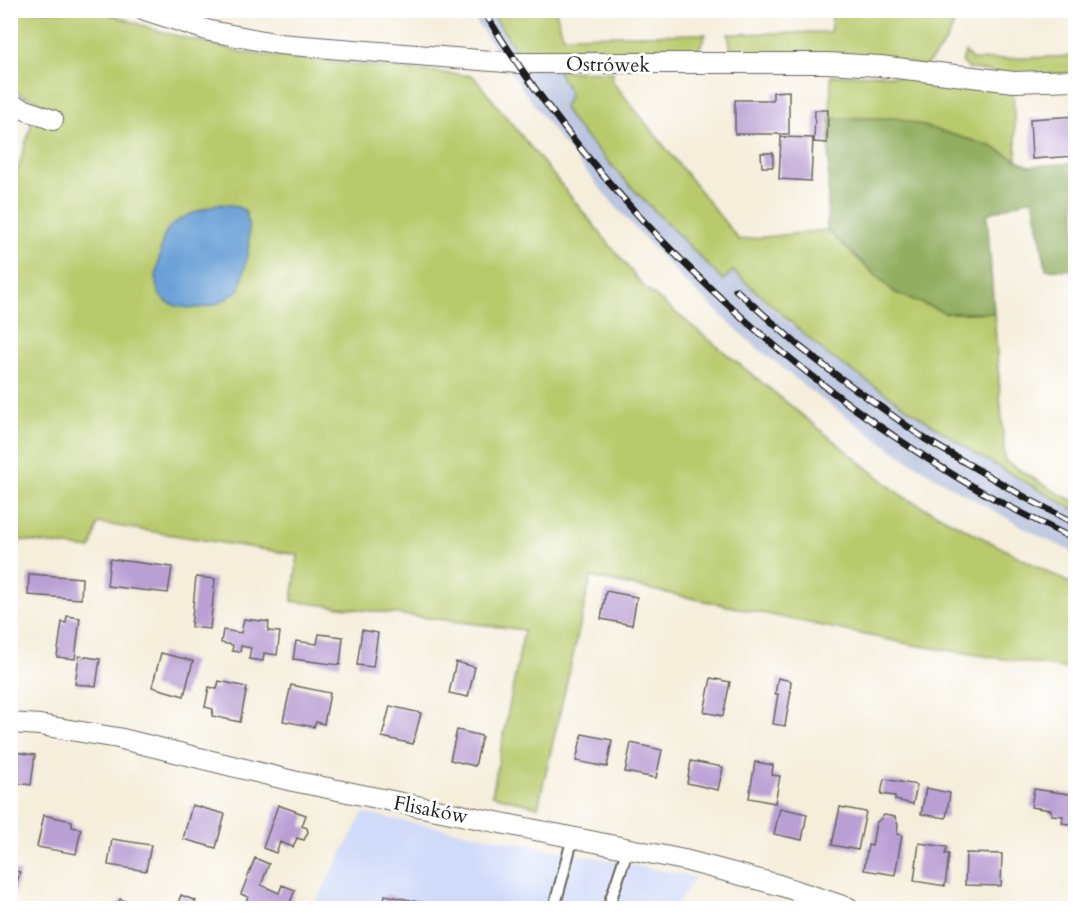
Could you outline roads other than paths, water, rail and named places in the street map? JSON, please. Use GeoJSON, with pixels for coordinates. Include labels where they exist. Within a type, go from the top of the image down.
{"type":"FeatureCollection","features":[{"type":"Feature","properties":{"kind":"street","name":"Ostrówek"},"geometry":{"type":"LineString","coordinates":[[145,10],[210,31],[279,44],[507,62],[828,63],[880,66],[1014,82],[1076,80]]}},
{"type":"Feature","properties":{"kind":"street"},"geometry":{"type":"LineString","coordinates":[[10,104],[53,120]]}},
{"type":"Feature","properties":{"kind":"street","name":"Flisaków"},"geometry":{"type":"LineString","coordinates":[[10,723],[40,725],[118,738],[293,781],[684,860],[779,885],[849,909]]}},
{"type":"Feature","properties":{"kind":"lane"},"geometry":{"type":"LineString","coordinates":[[554,909],[573,837]]}},
{"type":"Feature","properties":{"kind":"lane"},"geometry":{"type":"LineString","coordinates":[[608,909],[628,848]]}},
{"type":"Feature","properties":{"kind":"water"},"geometry":{"type":"Polygon","coordinates":[[[217,204],[232,205],[245,210],[248,220],[247,260],[240,289],[222,301],[209,306],[193,308],[168,302],[158,291],[156,279],[166,232],[184,217],[217,204]]]}},
{"type":"Feature","properties":{"kind":"railway"},"geometry":{"type":"LineString","coordinates":[[483,10],[529,80],[579,147],[692,271],[754,328],[818,381],[885,430],[970,485],[1076,540]]}},
{"type":"Feature","properties":{"kind":"railway"},"geometry":{"type":"LineString","coordinates":[[736,290],[800,347],[925,439],[1076,524]]}}]}
